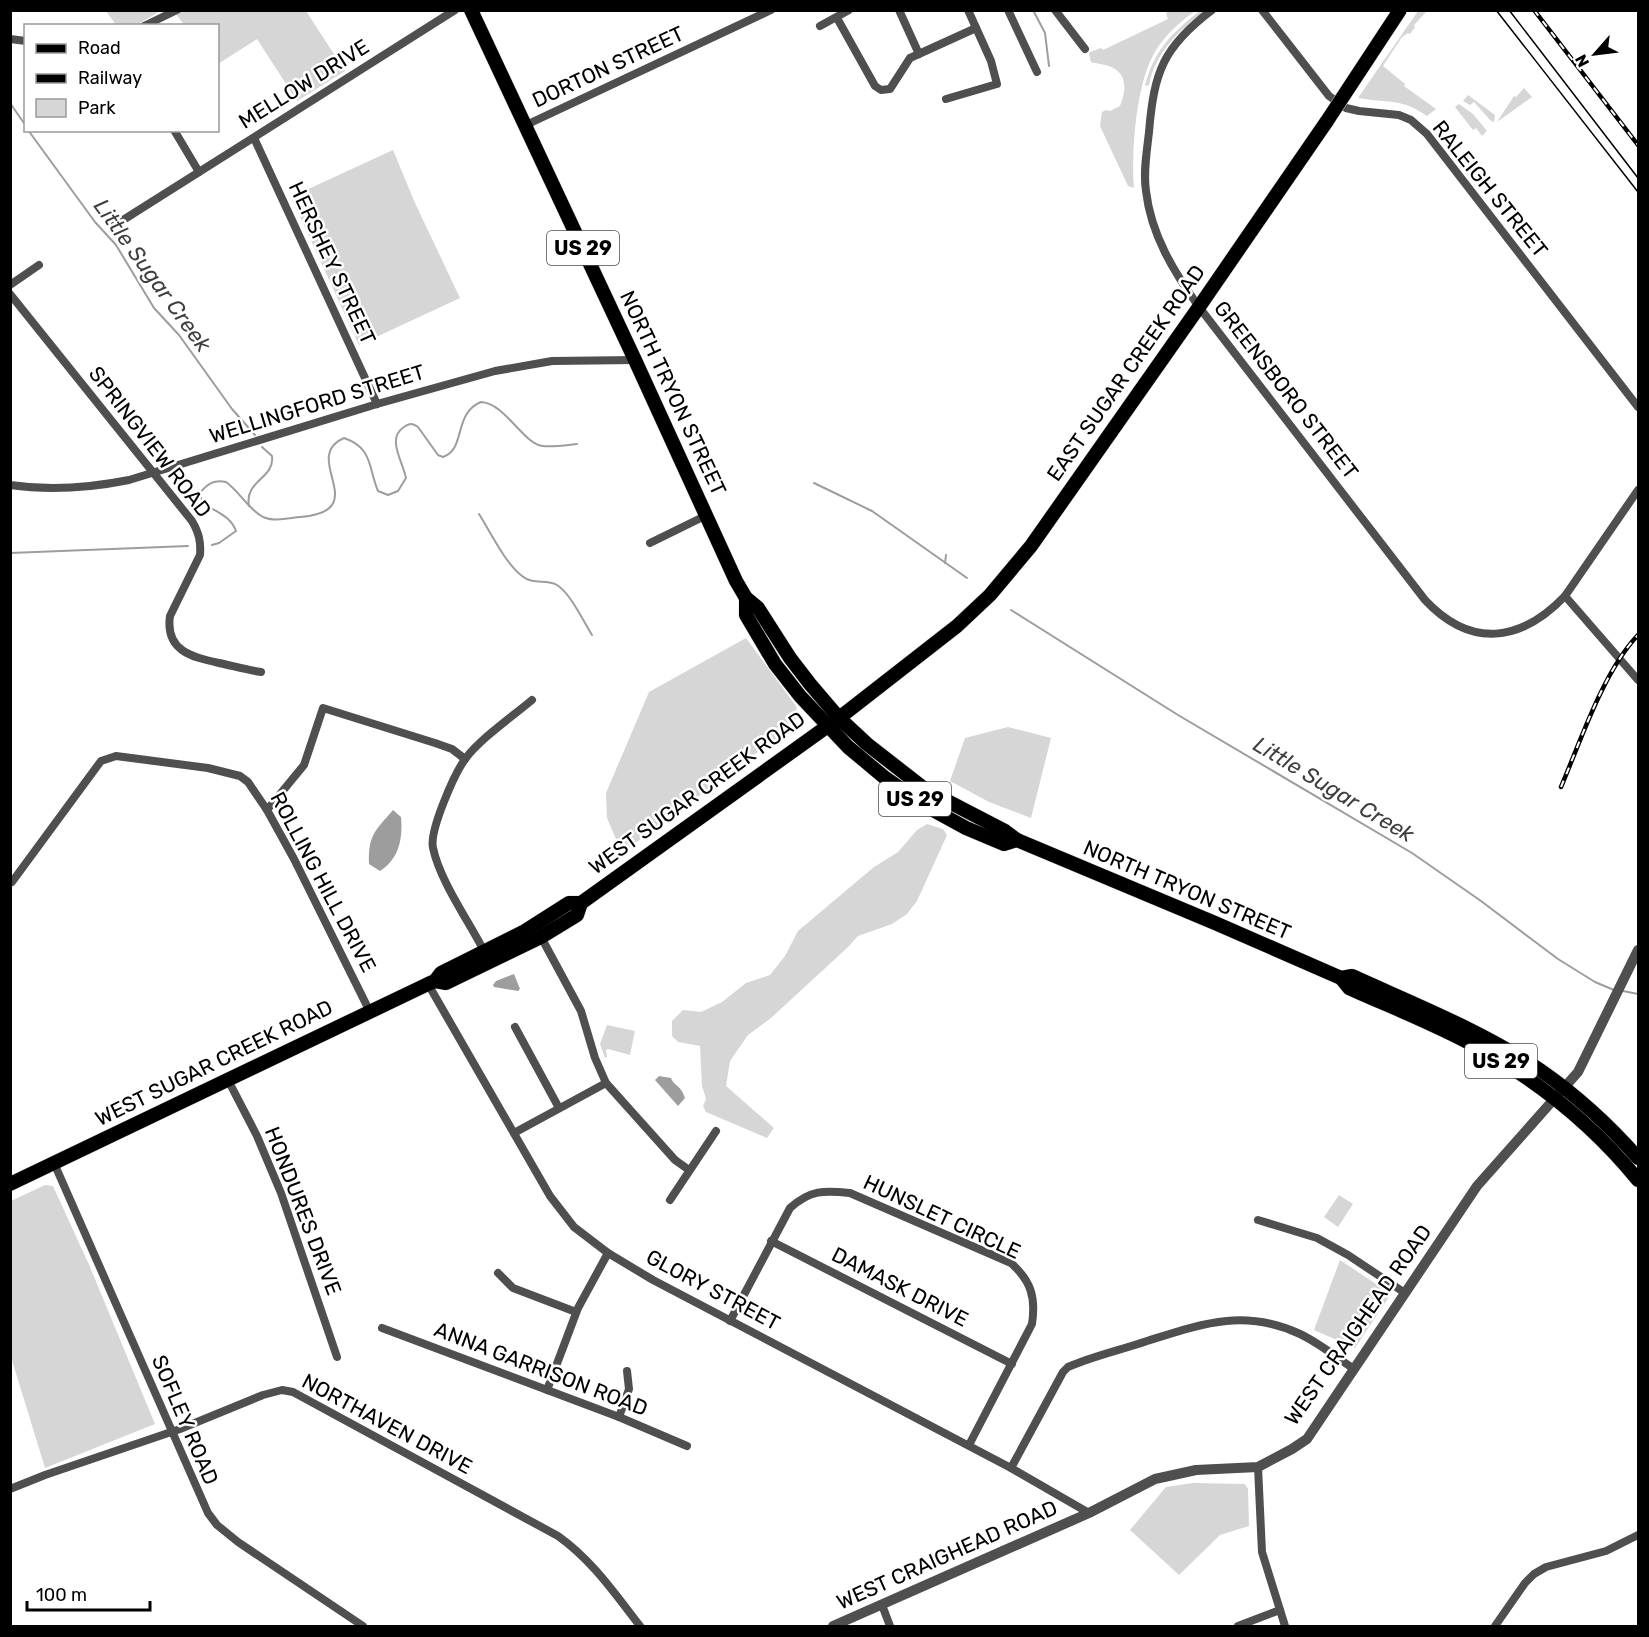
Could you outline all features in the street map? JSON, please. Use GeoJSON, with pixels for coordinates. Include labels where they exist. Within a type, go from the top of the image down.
{"type":"FeatureCollection","features":[{"type":"Feature","properties":{"kind":"main road","name":"NORTH TRYON STREET"},"geometry":{"type":"LineString","coordinates":[[471,10],[736,581],[746,598],[758,608],[789,658],[833,721],[872,767],[924,805],[966,828],[1004,844],[1017,840],[1341,978],[1349,988],[1484,1051],[1559,1093],[1596,1116],[1638,1158]]}},
{"type":"Feature","properties":{"kind":"main road","name":"EAST SUGAR CREEK ROAD"},"geometry":{"type":"LineString","coordinates":[[833,721],[957,626],[1002,582],[1199,307],[1400,10]]}},
{"type":"Feature","properties":{"kind":"main road","name":"WEST SUGAR CREEK ROAD"},"geometry":{"type":"LineString","coordinates":[[432,983],[446,983],[541,937],[577,915],[581,903],[833,721]]}},
{"type":"Feature","properties":{"kind":"main road","name":"WEST SUGAR CREEK ROAD"},"geometry":{"type":"LineString","coordinates":[[10,1184],[432,983],[441,973],[525,931],[569,903],[581,903]]}},
{"type":"Feature","properties":{"kind":"main road","name":"NORTH TRYON STREET"},"geometry":{"type":"LineString","coordinates":[[1559,1093],[1638,1180]]}},
{"type":"Feature","properties":{"kind":"street"},"geometry":{"type":"LineString","coordinates":[[148,24],[177,10]]}},
{"type":"Feature","properties":{"kind":"street","name":"MELLOW DRIVE"},"geometry":{"type":"LineString","coordinates":[[112,227],[455,10]]}},
{"type":"Feature","properties":{"kind":"street","name":"DORTON STREET"},"geometry":{"type":"LineString","coordinates":[[526,125],[771,10]]}},
{"type":"Feature","properties":{"kind":"street"},"geometry":{"type":"LineString","coordinates":[[820,26],[849,10]]}},
{"type":"Feature","properties":{"kind":"street"},"geometry":{"type":"LineString","coordinates":[[899,10],[919,54]]}},
{"type":"Feature","properties":{"kind":"street"},"geometry":{"type":"LineString","coordinates":[[946,99],[997,84],[991,61],[968,10]]}},
{"type":"Feature","properties":{"kind":"street"},"geometry":{"type":"LineString","coordinates":[[1055,10],[1085,49]]}},
{"type":"Feature","properties":{"kind":"street","name":"GREENSBORO STREET"},"geometry":{"type":"LineString","coordinates":[[1212,10],[1178,40],[1168,54],[1159,72],[1151,102],[1145,175],[1146,192],[1151,215],[1166,257],[1199,307],[1425,600],[1446,619],[1458,626],[1477,632],[1506,633],[1533,624],[1551,611],[1565,596]]}},
{"type":"Feature","properties":{"kind":"street","name":"RALEIGH STREET"},"geometry":{"type":"LineString","coordinates":[[1262,10],[1329,96],[1346,108],[1399,115],[1411,120],[1427,134],[1638,407]]}},
{"type":"Feature","properties":{"kind":"street"},"geometry":{"type":"LineString","coordinates":[[1009,11],[1037,72]]}},
{"type":"Feature","properties":{"kind":"street"},"geometry":{"type":"LineString","coordinates":[[837,18],[875,86],[881,90],[890,88],[906,62],[976,28]]}},
{"type":"Feature","properties":{"kind":"street"},"geometry":{"type":"LineString","coordinates":[[175,132],[200,172]]}},
{"type":"Feature","properties":{"kind":"street","name":"HERSHEY STREET"},"geometry":{"type":"LineString","coordinates":[[254,138],[377,404]]}},
{"type":"Feature","properties":{"kind":"street"},"geometry":{"type":"LineString","coordinates":[[10,285],[39,265]]}},
{"type":"Feature","properties":{"kind":"street","name":"SPRINGVIEW ROAD"},"geometry":{"type":"LineString","coordinates":[[10,294],[197,530],[201,546],[196,566],[170,616],[169,627],[175,642],[192,657],[261,672]]}},
{"type":"Feature","properties":{"kind":"street","name":"WELLINGFORD STREET"},"geometry":{"type":"LineString","coordinates":[[10,485],[33,489],[74,489],[104,485],[377,404],[517,366],[552,361],[635,360]]}},
{"type":"Feature","properties":{"kind":"street"},"geometry":{"type":"LineString","coordinates":[[1638,490],[1565,596],[1638,680]]}},
{"type":"Feature","properties":{"kind":"street"},"geometry":{"type":"LineString","coordinates":[[650,543],[707,515]]}},
{"type":"Feature","properties":{"kind":"street"},"geometry":{"type":"LineString","coordinates":[[484,951],[441,870],[432,845],[433,830],[465,759],[532,700]]}},
{"type":"Feature","properties":{"kind":"street"},"geometry":{"type":"LineString","coordinates":[[267,810],[304,765],[323,708],[452,749],[465,759]]}},
{"type":"Feature","properties":{"kind":"street","name":"ROLLING HILL DRIVE"},"geometry":{"type":"LineString","coordinates":[[12,882],[106,758],[116,756],[208,768],[240,776],[248,782],[267,810],[319,906],[370,1012]]}},
{"type":"Feature","properties":{"kind":"street"},"geometry":{"type":"LineString","coordinates":[[541,937],[585,1019],[595,1058],[606,1083],[675,1160],[689,1170]]}},
{"type":"Feature","properties":{"kind":"street","name":"WEST CRAIGHEAD ROAD"},"geometry":{"type":"LineString","coordinates":[[833,1626],[1089,1513],[1155,1479],[1196,1470],[1258,1467],[1307,1438],[1477,1186],[1578,1072],[1638,950]]}},
{"type":"Feature","properties":{"kind":"street","name":"GLORY STREET"},"geometry":{"type":"LineString","coordinates":[[432,983],[514,1133],[563,1215],[574,1227],[608,1253],[653,1280],[969,1445],[1089,1513]]}},
{"type":"Feature","properties":{"kind":"street"},"geometry":{"type":"LineString","coordinates":[[515,1028],[559,1108]]}},
{"type":"Feature","properties":{"kind":"street","name":"HONDURES DRIVE"},"geometry":{"type":"LineString","coordinates":[[228,1080],[257,1136],[278,1184],[337,1357]]}},
{"type":"Feature","properties":{"kind":"street"},"geometry":{"type":"LineString","coordinates":[[514,1133],[606,1083]]}},
{"type":"Feature","properties":{"kind":"street"},"geometry":{"type":"LineString","coordinates":[[670,1200],[716,1131]]}},
{"type":"Feature","properties":{"kind":"street","name":"SOFLEY ROAD"},"geometry":{"type":"LineString","coordinates":[[54,1163],[201,1500],[217,1525],[238,1542],[363,1626]]}},
{"type":"Feature","properties":{"kind":"street","name":"HUNSLET CIRCLE"},"geometry":{"type":"LineString","coordinates":[[730,1321],[790,1208],[802,1197],[815,1192],[850,1193],[1011,1263],[1023,1274],[1030,1289],[1035,1306],[1032,1324],[969,1445]]}},
{"type":"Feature","properties":{"kind":"street"},"geometry":{"type":"LineString","coordinates":[[1258,1220],[1317,1238],[1348,1255],[1405,1293]]}},
{"type":"Feature","properties":{"kind":"street","name":"DAMASK DRIVE"},"geometry":{"type":"LineString","coordinates":[[771,1241],[1012,1364]]}},
{"type":"Feature","properties":{"kind":"street"},"geometry":{"type":"LineString","coordinates":[[547,1390],[576,1312],[608,1253]]}},
{"type":"Feature","properties":{"kind":"street"},"geometry":{"type":"LineString","coordinates":[[498,1273],[513,1288],[576,1312]]}},
{"type":"Feature","properties":{"kind":"street"},"geometry":{"type":"LineString","coordinates":[[1011,1468],[1063,1372],[1068,1367],[1207,1323],[1240,1320],[1267,1323],[1287,1329],[1306,1338],[1354,1369]]}},
{"type":"Feature","properties":{"kind":"street","name":"ANNA GARRISON ROAD"},"geometry":{"type":"LineString","coordinates":[[382,1328],[619,1417],[687,1446]]}},
{"type":"Feature","properties":{"kind":"street"},"geometry":{"type":"LineString","coordinates":[[619,1417],[629,1389],[627,1371]]}},
{"type":"Feature","properties":{"kind":"street","name":"NORTHAVEN DRIVE"},"geometry":{"type":"LineString","coordinates":[[10,1489],[45,1474],[282,1390],[301,1395],[558,1536],[572,1546],[595,1569],[640,1626]]}},
{"type":"Feature","properties":{"kind":"street"},"geometry":{"type":"LineString","coordinates":[[1258,1467],[1262,1552],[1285,1626]]}},
{"type":"Feature","properties":{"kind":"street"},"geometry":{"type":"LineString","coordinates":[[1495,1626],[1525,1582],[1534,1574],[1546,1567],[1606,1551],[1638,1534]]}},
{"type":"Feature","properties":{"kind":"street"},"geometry":{"type":"LineString","coordinates":[[882,1605],[890,1626]]}},
{"type":"Feature","properties":{"kind":"street"},"geometry":{"type":"LineString","coordinates":[[1238,1626],[1280,1610]]}},
{"type":"Feature","properties":{"kind":"green space"},"geometry":{"type":"Polygon","coordinates":[[[1171,10],[1195,11],[1164,39],[1149,64],[1136,117],[1133,155],[1134,188],[1128,186],[1100,126],[1102,112],[1120,106],[1124,95],[1123,79],[1117,70],[1091,62],[1089,54],[1101,48],[1103,50],[1168,19],[1166,13],[1171,10]]]}},
{"type":"Feature","properties":{"kind":"green space"},"geometry":{"type":"Polygon","coordinates":[[[106,11],[160,11],[139,24],[115,24],[106,11]]]}},
{"type":"Feature","properties":{"kind":"green space"},"geometry":{"type":"Polygon","coordinates":[[[174,11],[306,11],[345,71],[297,101],[257,39],[219,63],[219,24],[183,24],[174,11]]]}},
{"type":"Feature","properties":{"kind":"green space"},"geometry":{"type":"Polygon","coordinates":[[[1200,11],[1204,11],[1169,43],[1157,62],[1149,85],[1145,86],[1153,63],[1165,43],[1200,11]]]}},
{"type":"Feature","properties":{"kind":"green space"},"geometry":{"type":"Polygon","coordinates":[[[1418,11],[1427,11],[1414,25],[1410,34],[1402,37],[1383,66],[1405,84],[1404,86],[1436,109],[1427,116],[1410,106],[1358,98],[1418,11]]]}},
{"type":"Feature","properties":{"kind":"green space"},"geometry":{"type":"Polygon","coordinates":[[[1524,88],[1532,97],[1497,122],[1514,96],[1516,97],[1524,88]]]}},
{"type":"Feature","properties":{"kind":"green space"},"geometry":{"type":"Polygon","coordinates":[[[1468,95],[1495,115],[1494,122],[1474,102],[1470,105],[1463,101],[1468,95]]]}},
{"type":"Feature","properties":{"kind":"green space"},"geometry":{"type":"Polygon","coordinates":[[[1459,104],[1473,114],[1487,131],[1482,136],[1476,128],[1473,130],[1455,107],[1459,104]]]}},
{"type":"Feature","properties":{"kind":"green space"},"geometry":{"type":"Polygon","coordinates":[[[393,150],[415,203],[460,298],[359,345],[291,197],[393,150]]]}},
{"type":"Feature","properties":{"kind":"green space"},"geometry":{"type":"Polygon","coordinates":[[[746,638],[796,706],[797,716],[793,723],[789,729],[622,853],[607,818],[606,793],[649,692],[746,638]]]}},
{"type":"Feature","properties":{"kind":"green space"},"geometry":{"type":"Polygon","coordinates":[[[1008,727],[1051,738],[1031,818],[989,802],[950,781],[965,738],[1008,727]]]}},
{"type":"Feature","properties":{"kind":"green space"},"geometry":{"type":"Polygon","coordinates":[[[927,824],[943,829],[947,835],[917,901],[907,914],[892,924],[858,936],[771,1018],[748,1035],[730,1061],[726,1086],[774,1128],[767,1138],[706,1112],[703,1106],[706,1099],[702,1086],[700,1046],[678,1042],[672,1036],[672,1021],[683,1010],[701,1012],[722,1002],[746,983],[770,975],[785,956],[798,931],[874,867],[898,852],[917,830],[927,824]]]}},
{"type":"Feature","properties":{"kind":"green space"},"geometry":{"type":"Polygon","coordinates":[[[607,1025],[635,1031],[630,1055],[608,1049],[605,1058],[600,1044],[607,1025]]]}},
{"type":"Feature","properties":{"kind":"green space"},"geometry":{"type":"Polygon","coordinates":[[[45,1185],[53,1186],[90,1267],[155,1424],[45,1468],[11,1357],[11,1201],[45,1185]]]}},
{"type":"Feature","properties":{"kind":"green space"},"geometry":{"type":"Polygon","coordinates":[[[1339,1195],[1353,1204],[1338,1227],[1324,1217],[1339,1195]]]}},
{"type":"Feature","properties":{"kind":"green space"},"geometry":{"type":"Polygon","coordinates":[[[1340,1260],[1391,1294],[1355,1348],[1314,1330],[1340,1260]]]}},
{"type":"Feature","properties":{"kind":"green space"},"geometry":{"type":"Polygon","coordinates":[[[1193,1483],[1245,1484],[1248,1489],[1249,1526],[1220,1535],[1179,1575],[1130,1530],[1166,1487],[1193,1483]]]}},
{"type":"Feature","properties":{"kind":"shaded area"},"geometry":{"type":"Polygon","coordinates":[[[393,810],[401,817],[400,841],[392,861],[380,871],[369,864],[371,840],[393,810]]]}},
{"type":"Feature","properties":{"kind":"shaded area"},"geometry":{"type":"Polygon","coordinates":[[[514,974],[520,989],[518,991],[494,987],[496,981],[514,974]]]}},
{"type":"Feature","properties":{"kind":"shaded area"},"geometry":{"type":"Polygon","coordinates":[[[659,1076],[671,1078],[682,1091],[685,1098],[678,1106],[655,1080],[659,1076]]]}},
{"type":"Feature","properties":{"kind":"waterway"},"geometry":{"type":"LineString","coordinates":[[1033,10],[1045,33],[1049,66]]}},
{"type":"Feature","properties":{"kind":"waterway","name":"Little Sugar Creek"},"geometry":{"type":"LineString","coordinates":[[10,103],[24,123]]}},
{"type":"Feature","properties":{"kind":"waterway","name":"Little Sugar Creek"},"geometry":{"type":"LineString","coordinates":[[29,132],[95,222],[116,245],[154,308],[179,335],[232,409],[255,435]]}},
{"type":"Feature","properties":{"kind":"waterway","name":"Little Sugar Creek"},"geometry":{"type":"LineString","coordinates":[[212,545],[236,531],[228,519],[202,500],[199,494],[208,485],[218,481],[226,482],[252,509],[267,518],[286,519],[322,513],[332,505],[335,494],[329,458],[332,447],[344,438],[353,442],[365,453],[378,491],[388,495],[398,491],[406,478],[397,451],[396,437],[399,432],[411,424],[418,427],[438,455],[443,457],[455,447],[466,414],[481,402],[498,409],[536,444],[543,446],[577,444]]}},
{"type":"Feature","properties":{"kind":"waterway","name":"Little Sugar Creek"},"geometry":{"type":"LineString","coordinates":[[249,506],[251,490],[272,464],[272,456],[262,447]]}},
{"type":"Feature","properties":{"kind":"waterway","name":"Little Sugar Creek"},"geometry":{"type":"LineString","coordinates":[[814,483],[872,511],[967,578]]}},
{"type":"Feature","properties":{"kind":"waterway"},"geometry":{"type":"LineString","coordinates":[[479,514],[504,556],[516,570],[526,579],[553,583],[562,589],[572,601],[592,635]]}},
{"type":"Feature","properties":{"kind":"waterway"},"geometry":{"type":"LineString","coordinates":[[10,553],[188,546]]}},
{"type":"Feature","properties":{"kind":"waterway","name":"Little Sugar Creek"},"geometry":{"type":"LineString","coordinates":[[945,563],[946,555]]}},
{"type":"Feature","properties":{"kind":"waterway","name":"Little Sugar Creek"},"geometry":{"type":"LineString","coordinates":[[1011,610],[1178,715],[1412,853],[1558,959],[1595,982],[1614,990]]}},
{"type":"Feature","properties":{"kind":"waterway","name":"Little Sugar Creek"},"geometry":{"type":"LineString","coordinates":[[1623,991],[1638,994]]}},
{"type":"Feature","properties":{"kind":"tram line"},"geometry":{"type":"LineString","coordinates":[[1496,10],[1638,192]]}},
{"type":"Feature","properties":{"kind":"tram line"},"geometry":{"type":"LineString","coordinates":[[1509,10],[1638,178]]}},
{"type":"Feature","properties":{"kind":"railway"},"geometry":{"type":"LineString","coordinates":[[1534,10],[1638,145]]}},
{"type":"Feature","properties":{"kind":"railway"},"geometry":{"type":"LineString","coordinates":[[1561,787],[1604,687],[1625,650],[1638,635]]}}]}
